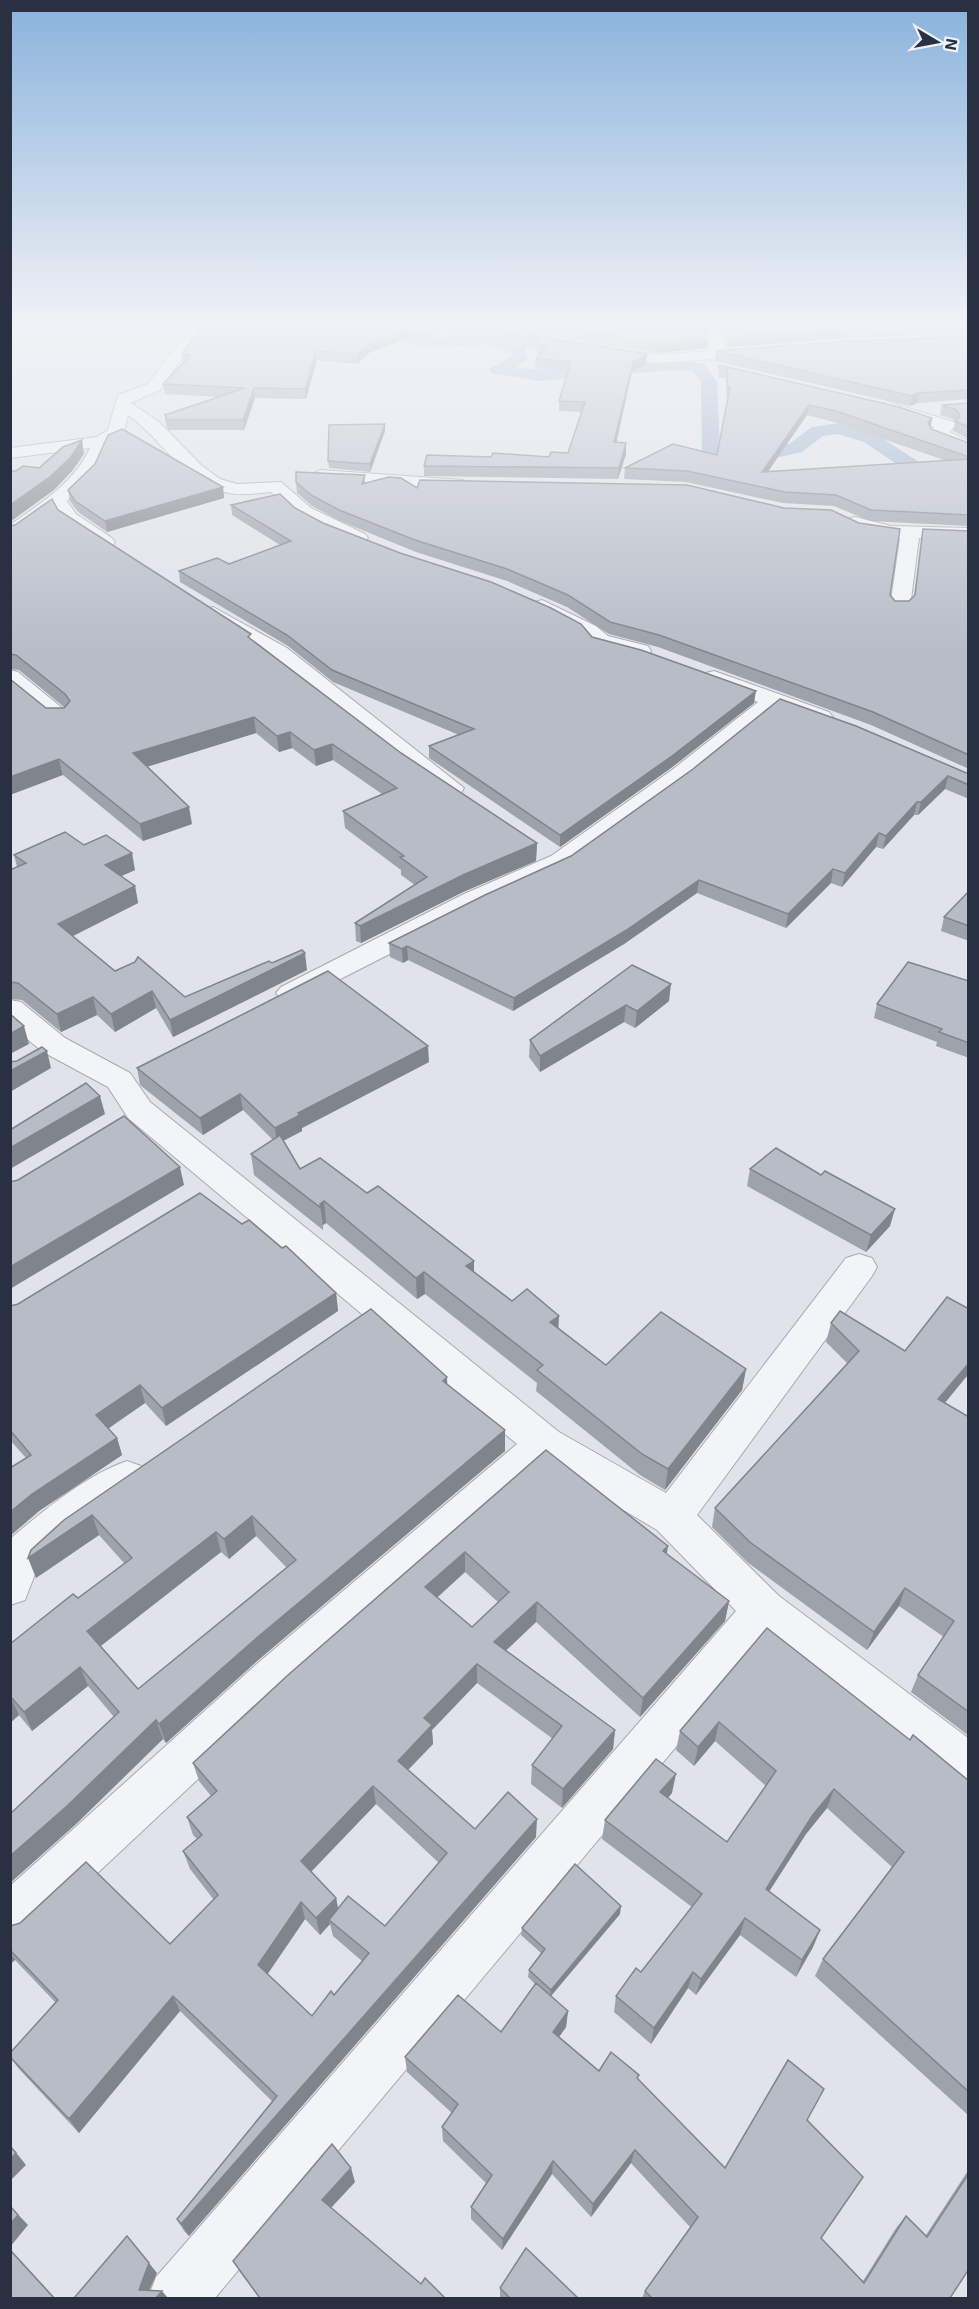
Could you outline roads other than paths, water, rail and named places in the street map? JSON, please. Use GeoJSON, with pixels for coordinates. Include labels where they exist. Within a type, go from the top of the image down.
{"type":"FeatureCollection","features":[{"type":"Feature","properties":{"kind":"street"},"geometry":{"type":"LineString","coordinates":[[10,453],[113,436]]}},
{"type":"Feature","properties":{"kind":"street"},"geometry":{"type":"LineString","coordinates":[[161,436],[169,446],[223,487],[240,490],[290,479],[485,486]]}},
{"type":"Feature","properties":{"kind":"street"},"geometry":{"type":"LineString","coordinates":[[942,436],[969,447]]}},
{"type":"Feature","properties":{"kind":"street"},"geometry":{"type":"LineString","coordinates":[[10,534],[57,501],[89,469],[108,437]]}},
{"type":"Feature","properties":{"kind":"street"},"geometry":{"type":"LineString","coordinates":[[290,479],[304,512],[332,527],[375,545]]}},
{"type":"Feature","properties":{"kind":"street"},"geometry":{"type":"LineString","coordinates":[[57,501],[69,518],[118,551]]}},
{"type":"Feature","properties":{"kind":"street"},"geometry":{"type":"LineString","coordinates":[[834,514],[864,528],[891,532],[969,534]]}},
{"type":"Feature","properties":{"kind":"street"},"geometry":{"type":"LineString","coordinates":[[900,607],[910,531]]}},
{"type":"Feature","properties":{"kind":"street"},"geometry":{"type":"LineString","coordinates":[[519,596],[579,624],[600,641],[660,657]]}},
{"type":"Feature","properties":{"kind":"street"},"geometry":{"type":"LineString","coordinates":[[198,604],[279,653],[424,769],[473,802]]}},
{"type":"Feature","properties":{"kind":"street"},"geometry":{"type":"LineString","coordinates":[[691,669],[840,724]]}},
{"type":"Feature","properties":{"kind":"street"},"geometry":{"type":"LineString","coordinates":[[10,677],[58,717]]}},
{"type":"Feature","properties":{"kind":"street"},"geometry":{"type":"LineString","coordinates":[[263,1007],[474,900],[550,856],[681,775],[775,700]]}},
{"type":"Feature","properties":{"kind":"street"},"geometry":{"type":"LineString","coordinates":[[10,1009],[41,1052],[127,1097],[207,1190],[364,1315],[546,1444],[672,1517],[764,1610],[969,1766]]}},
{"type":"Feature","properties":{"kind":"street"},"geometry":{"type":"LineString","coordinates":[[672,1517],[859,1267]]}},
{"type":"Feature","properties":{"kind":"street"},"geometry":{"type":"LineString","coordinates":[[10,1920],[274,1678],[546,1444]]}},
{"type":"Feature","properties":{"kind":"street"},"geometry":{"type":"LineString","coordinates":[[10,1586],[19,1558],[55,1526],[152,1461]]}},
{"type":"Feature","properties":{"kind":"street"},"geometry":{"type":"LineString","coordinates":[[177,2298],[764,1610]]}},
{"type":"Feature","properties":{"kind":"waterway"},"geometry":{"type":"LineString","coordinates":[[711,436],[711,454],[753,457],[795,448],[812,436]]}},
{"type":"Feature","properties":{"kind":"waterway"},"geometry":{"type":"LineString","coordinates":[[863,436],[915,468],[930,498],[968,517]]}}]}
